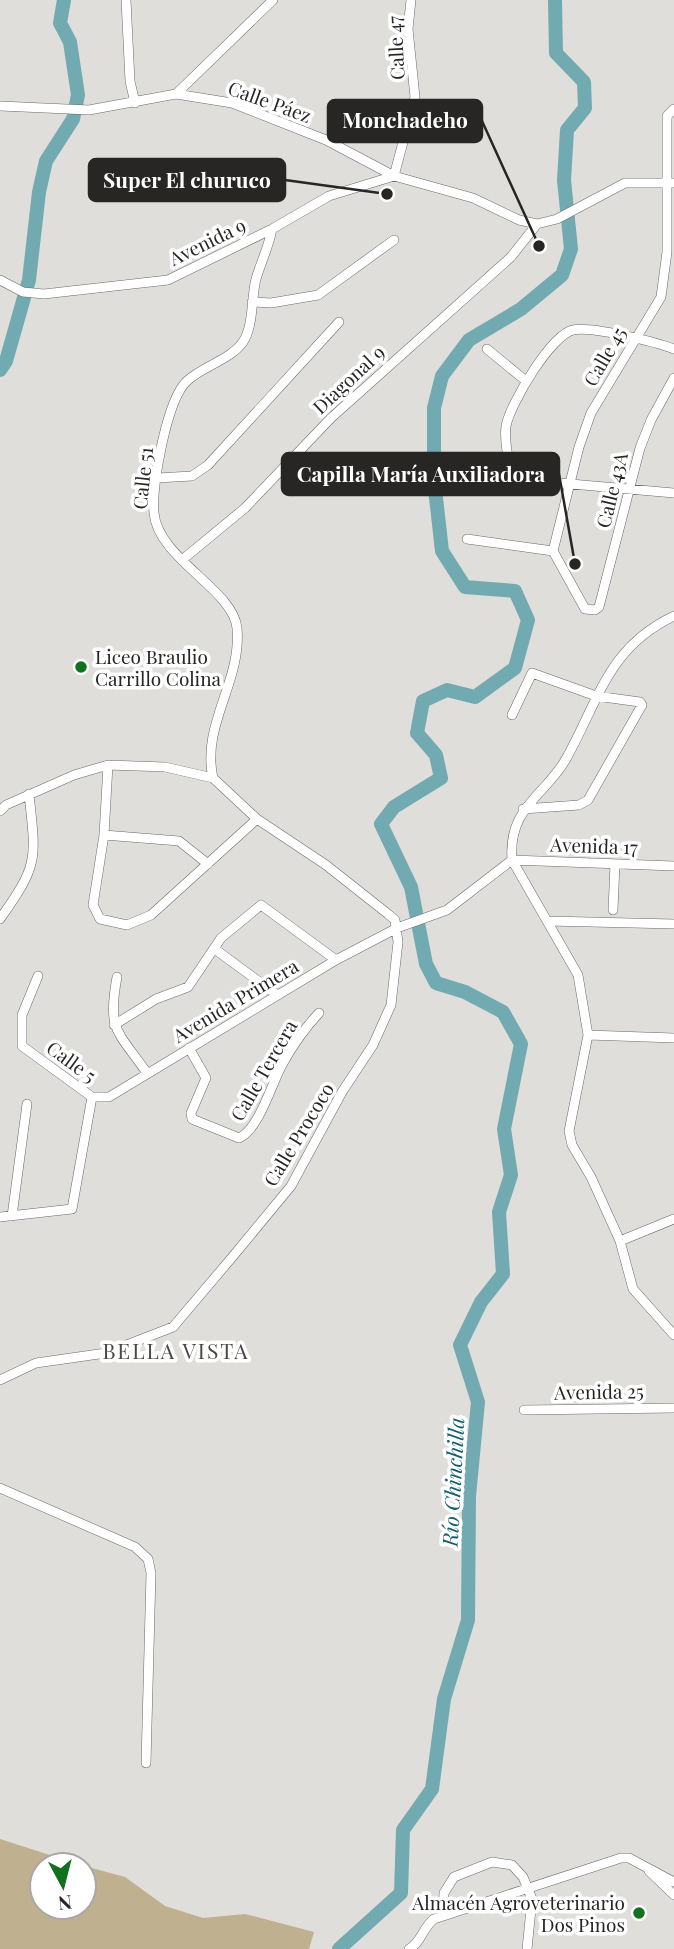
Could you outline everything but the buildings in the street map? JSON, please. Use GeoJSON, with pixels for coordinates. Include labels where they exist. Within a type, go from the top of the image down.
{"type":"FeatureCollection","features":[{"type":"Feature","properties":{"kind":"street"},"geometry":{"type":"LineString","coordinates":[[127,0],[130,81],[135,103]]}},
{"type":"Feature","properties":{"kind":"street"},"geometry":{"type":"LineString","coordinates":[[176,94],[273,0]]}},
{"type":"Feature","properties":{"kind":"street","name":"Calle 47"},"geometry":{"type":"LineString","coordinates":[[394,176],[415,97],[408,29],[411,0]]}},
{"type":"Feature","properties":{"kind":"street","name":"Calle Páez"},"geometry":{"type":"LineString","coordinates":[[0,106],[89,110],[176,94],[232,103],[326,140],[394,176]]}},
{"type":"Feature","properties":{"kind":"street","name":"Calle 45"},"geometry":{"type":"LineString","coordinates":[[553,551],[572,485],[579,447],[592,413],[634,338],[661,297],[665,279],[671,183],[667,116],[674,109]]}},
{"type":"Feature","properties":{"kind":"street"},"geometry":{"type":"LineString","coordinates":[[394,176],[473,198],[519,220],[537,224],[557,219],[625,183],[671,183]]}},
{"type":"Feature","properties":{"kind":"street","name":"Avenida 9"},"geometry":{"type":"LineString","coordinates":[[0,280],[23,292],[40,294],[168,280],[272,229],[329,196],[394,176]]}},
{"type":"Feature","properties":{"kind":"street","name":"Diagonal 9"},"geometry":{"type":"LineString","coordinates":[[182,560],[245,508],[331,418],[511,257],[537,224]]}},
{"type":"Feature","properties":{"kind":"street","name":"Calle 51"},"geometry":{"type":"LineString","coordinates":[[213,778],[209,747],[236,654],[237,628],[230,610],[166,541],[154,513],[157,478],[165,429],[180,390],[187,380],[242,343],[247,335],[252,302],[272,229]]}},
{"type":"Feature","properties":{"kind":"street"},"geometry":{"type":"LineString","coordinates":[[252,302],[271,303],[318,295],[394,240]]}},
{"type":"Feature","properties":{"kind":"street"},"geometry":{"type":"LineString","coordinates":[[157,478],[192,476],[208,465],[339,322]]}},
{"type":"Feature","properties":{"kind":"street"},"geometry":{"type":"LineString","coordinates":[[513,479],[506,424],[526,382],[571,331],[634,338],[674,349]]}},
{"type":"Feature","properties":{"kind":"street"},"geometry":{"type":"LineString","coordinates":[[488,349],[526,382]]}},
{"type":"Feature","properties":{"kind":"street","name":"Calle 43A"},"geometry":{"type":"LineString","coordinates":[[553,551],[585,609],[599,607],[640,448],[651,420],[674,378]]}},
{"type":"Feature","properties":{"kind":"street"},"geometry":{"type":"LineString","coordinates":[[457,474],[674,493]]}},
{"type":"Feature","properties":{"kind":"street"},"geometry":{"type":"LineString","coordinates":[[467,539],[553,551]]}},
{"type":"Feature","properties":{"kind":"street"},"geometry":{"type":"LineString","coordinates":[[674,616],[642,635],[625,651],[596,696],[566,759],[523,809],[513,842],[512,860],[578,975],[588,1035],[569,1131],[572,1145],[591,1177],[620,1241],[633,1289],[674,1335]]}},
{"type":"Feature","properties":{"kind":"street"},"geometry":{"type":"LineString","coordinates":[[512,715],[532,673],[596,696],[640,702],[642,705],[584,803],[523,809]]}},
{"type":"Feature","properties":{"kind":"street"},"geometry":{"type":"LineString","coordinates":[[108,765],[104,835],[93,905],[100,919],[127,925],[151,915],[257,819]]}},
{"type":"Feature","properties":{"kind":"street"},"geometry":{"type":"LineString","coordinates":[[0,811],[6,804],[29,794],[74,775],[108,765],[165,767],[213,778],[257,819],[388,914],[397,928],[430,917],[458,902],[512,860]]}},
{"type":"Feature","properties":{"kind":"street"},"geometry":{"type":"LineString","coordinates":[[0,919],[31,872],[34,842],[29,794]]}},
{"type":"Feature","properties":{"kind":"street"},"geometry":{"type":"LineString","coordinates":[[104,835],[179,841],[208,864]]}},
{"type":"Feature","properties":{"kind":"street","name":"Avenida 17"},"geometry":{"type":"LineString","coordinates":[[512,860],[674,866]]}},
{"type":"Feature","properties":{"kind":"street"},"geometry":{"type":"LineString","coordinates":[[613,910],[615,864]]}},
{"type":"Feature","properties":{"kind":"street"},"geometry":{"type":"LineString","coordinates":[[114,1025],[156,999],[188,987],[216,950],[221,938],[261,905],[336,960]]}},
{"type":"Feature","properties":{"kind":"street"},"geometry":{"type":"LineString","coordinates":[[548,921],[674,924]]}},
{"type":"Feature","properties":{"kind":"street","name":"Avenida Primera"},"geometry":{"type":"LineString","coordinates":[[92,1097],[108,1097],[276,995],[397,928]]}},
{"type":"Feature","properties":{"kind":"street","name":"Calle Prococo"},"geometry":{"type":"LineString","coordinates":[[0,1380],[36,1363],[106,1353],[173,1326],[198,1298],[291,1186],[342,1092],[373,1045],[391,1005],[397,965],[397,928]]}},
{"type":"Feature","properties":{"kind":"street"},"geometry":{"type":"LineString","coordinates":[[216,950],[276,995]]}},
{"type":"Feature","properties":{"kind":"street","name":"Calle 5"},"geometry":{"type":"LineString","coordinates":[[38,976],[22,1015],[22,1046],[92,1097]]}},
{"type":"Feature","properties":{"kind":"street"},"geometry":{"type":"LineString","coordinates":[[117,977],[112,1006],[114,1025],[147,1073]]}},
{"type":"Feature","properties":{"kind":"street","name":"Calle Tercera"},"geometry":{"type":"LineString","coordinates":[[189,1048],[206,1078],[191,1113],[192,1119],[239,1138],[250,1131],[282,1063],[305,1028],[319,1013]]}},
{"type":"Feature","properties":{"kind":"street"},"geometry":{"type":"LineString","coordinates":[[588,1035],[674,1038]]}},
{"type":"Feature","properties":{"kind":"street"},"geometry":{"type":"LineString","coordinates":[[0,1217],[72,1209],[92,1097]]}},
{"type":"Feature","properties":{"kind":"street"},"geometry":{"type":"LineString","coordinates":[[12,1216],[27,1104]]}},
{"type":"Feature","properties":{"kind":"street"},"geometry":{"type":"LineString","coordinates":[[620,1241],[674,1219]]}},
{"type":"Feature","properties":{"kind":"street","name":"Avenida 25"},"geometry":{"type":"LineString","coordinates":[[524,1410],[674,1408]]}},
{"type":"Feature","properties":{"kind":"street"},"geometry":{"type":"LineString","coordinates":[[0,1488],[135,1547],[148,1559],[152,1573],[146,1763]]}},
{"type":"Feature","properties":{"kind":"street"},"geometry":{"type":"LineString","coordinates":[[409,1949],[416,1944],[427,1924],[443,1916],[621,1858],[629,1858],[674,1882]]}},
{"type":"Feature","properties":{"kind":"street"},"geometry":{"type":"LineString","coordinates":[[443,1916],[444,1893],[454,1877],[492,1861],[512,1865],[529,1888],[532,1899],[527,1949]]}},
{"type":"Feature","properties":{"kind":"street"},"geometry":{"type":"LineString","coordinates":[[648,1870],[674,1895]]}},
{"type":"Feature","properties":{"kind":"shaded area"},"geometry":{"type":"Polygon","coordinates":[[[0,1839],[37,1851],[28,1851],[28,1921],[98,1921],[98,1870],[125,1877],[165,1906],[203,1918],[245,1914],[314,1932],[309,1949],[0,1949],[0,1839]]]}},
{"type":"Feature","properties":{"kind":"waterway"},"geometry":{"type":"LineString","coordinates":[[0,370],[6,361],[29,280],[39,192],[46,161],[73,119],[78,95],[70,42],[60,23],[64,0]]}},
{"type":"Feature","properties":{"kind":"waterway","name":"Río Chinchilla"},"geometry":{"type":"LineString","coordinates":[[339,1949],[401,1893],[403,1830],[432,1789],[444,1699],[468,1620],[469,1496],[478,1402],[460,1345],[481,1302],[503,1274],[499,1212],[511,1175],[504,1129],[521,1044],[503,1012],[465,992],[436,983],[426,964],[411,887],[381,824],[394,807],[441,778],[436,755],[417,733],[423,701],[447,690],[475,697],[515,668],[528,620],[515,591],[465,587],[442,551],[434,480],[434,408],[442,376],[469,340],[521,309],[562,275],[571,249],[564,180],[567,130],[585,108],[584,82],[556,53],[555,0]]}},
{"type":"Feature","properties":{"kind":"place","name":"Super El churuco"},"geometry":{"type":"Point","coordinates":[387,194]}},
{"type":"Feature","properties":{"kind":"place","name":"Monchadeho"},"geometry":{"type":"Point","coordinates":[539,246]}},
{"type":"Feature","properties":{"kind":"place","name":"Capilla María Auxiliadora"},"geometry":{"type":"Point","coordinates":[575,564]}},
{"type":"Feature","properties":{"kind":"place","name":"Liceo Braulio Carrillo Colina"},"geometry":{"type":"Point","coordinates":[81,667]}},
{"type":"Feature","properties":{"kind":"place","name":"Almacén Agroveterinario Dos Pinos"},"geometry":{"type":"Point","coordinates":[639,1913]}},
{"type":"Feature","properties":{"kind":"district","name":"BELLA VISTA"},"geometry":{"type":"Point","coordinates":[176,1350]}}]}
